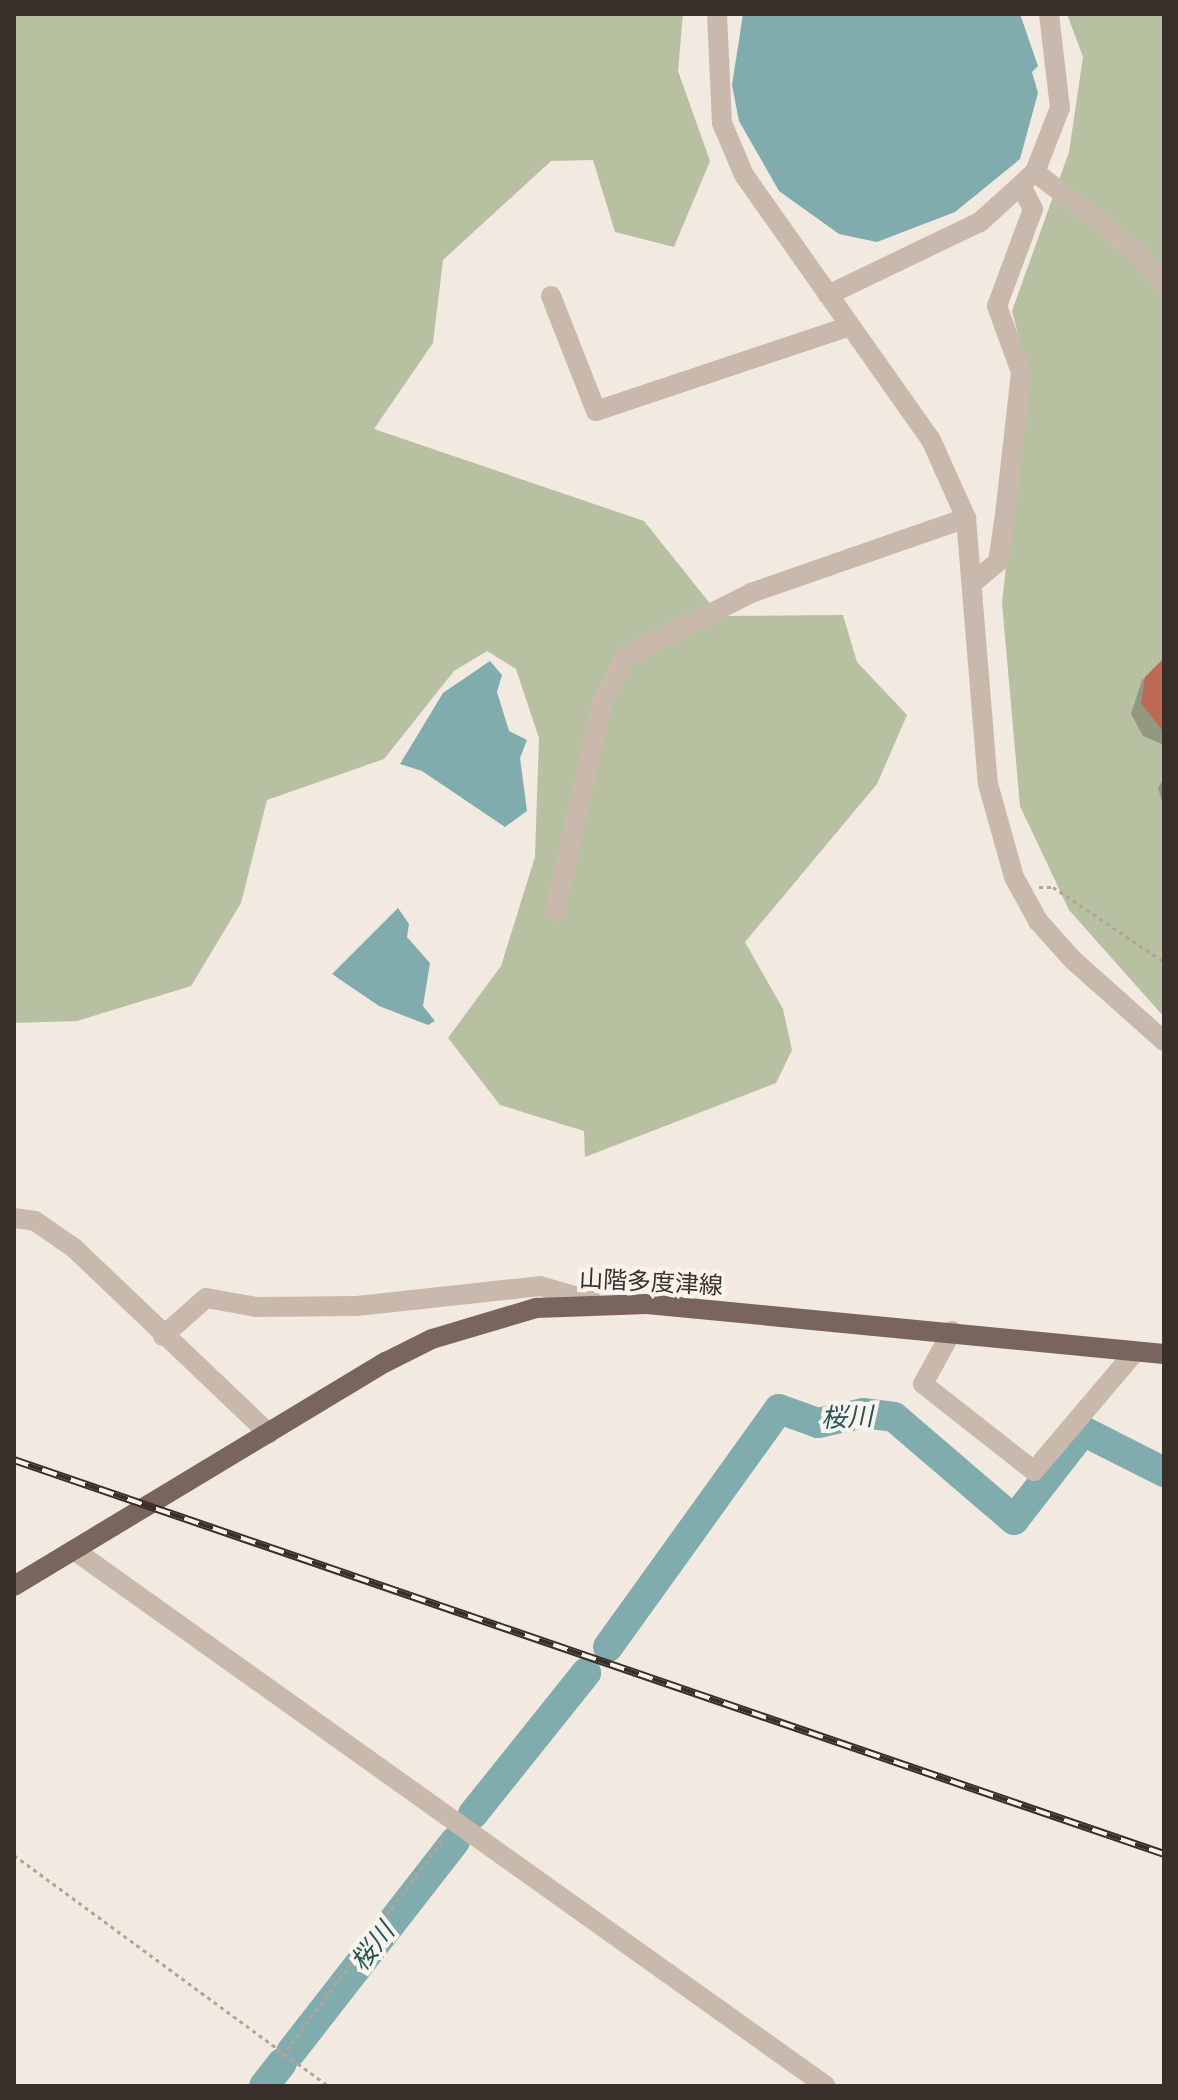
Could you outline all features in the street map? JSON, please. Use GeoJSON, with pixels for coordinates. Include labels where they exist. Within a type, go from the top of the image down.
{"type":"FeatureCollection","features":[{"type":"Feature","properties":{"kind":"main road","name":"山階多度津線"},"geometry":{"type":"LineString","coordinates":[[14,1586],[432,1339],[536,1308],[592,1301],[952,1331],[1164,1354]]}},
{"type":"Feature","properties":{"kind":"street"},"geometry":{"type":"LineString","coordinates":[[717,14],[722,123],[744,175],[931,440],[966,518],[975,581],[988,784],[996,832],[1019,886],[1073,960],[1164,1041]]}},
{"type":"Feature","properties":{"kind":"street"},"geometry":{"type":"LineString","coordinates":[[1034,14],[1057,38]]}},
{"type":"Feature","properties":{"kind":"street"},"geometry":{"type":"LineString","coordinates":[[828,295],[980,222],[1029,180],[1060,108],[1057,38],[1049,14]]}},
{"type":"Feature","properties":{"kind":"street"},"geometry":{"type":"LineString","coordinates":[[1029,180],[1136,251],[1164,283]]}},
{"type":"Feature","properties":{"kind":"street"},"geometry":{"type":"LineString","coordinates":[[975,581],[998,562],[1005,515],[1021,372],[997,306],[1033,209],[1029,180]]}},
{"type":"Feature","properties":{"kind":"street"},"geometry":{"type":"LineString","coordinates":[[551,296],[596,411],[850,326]]}},
{"type":"Feature","properties":{"kind":"street"},"geometry":{"type":"LineString","coordinates":[[555,911],[602,703],[626,656],[751,593],[966,518]]}},
{"type":"Feature","properties":{"kind":"street"},"geometry":{"type":"LineString","coordinates":[[14,1218],[35,1221],[74,1248],[269,1434]]}},
{"type":"Feature","properties":{"kind":"street"},"geometry":{"type":"LineString","coordinates":[[163,1336],[206,1298],[256,1307],[357,1306],[540,1286],[592,1301]]}},
{"type":"Feature","properties":{"kind":"street"},"geometry":{"type":"LineString","coordinates":[[952,1331],[923,1384],[1034,1471],[1135,1352]]}},
{"type":"Feature","properties":{"kind":"street"},"geometry":{"type":"LineString","coordinates":[[74,1550],[826,2086]]}},
{"type":"Feature","properties":{"kind":"path"},"geometry":{"type":"LineString","coordinates":[[1019,886],[1053,887],[1164,962]]}},
{"type":"Feature","properties":{"kind":"path"},"geometry":{"type":"LineString","coordinates":[[282,2056],[458,1821]]}},
{"type":"Feature","properties":{"kind":"path"},"geometry":{"type":"LineString","coordinates":[[14,1855],[282,2056],[328,2086]]}},
{"type":"Feature","properties":{"kind":"green space"},"geometry":{"type":"Polygon","coordinates":[[[14,14],[683,14],[678,71],[710,161],[674,247],[615,232],[593,160],[551,161],[443,260],[433,343],[374,429],[644,521],[720,616],[843,615],[857,662],[907,715],[877,784],[745,942],[783,1009],[792,1050],[776,1083],[585,1157],[584,1131],[500,1105],[448,1038],[501,966],[535,857],[539,738],[516,669],[487,651],[454,671],[384,759],[267,800],[241,903],[191,986],[77,1021],[14,1023],[14,14]]]}},
{"type":"Feature","properties":{"kind":"green space"},"geometry":{"type":"Polygon","coordinates":[[[1067,14],[1164,14],[1164,1017],[1069,910],[1020,806],[1002,603],[1027,370],[1012,311],[1069,152],[1083,57],[1067,14]]]}},
{"type":"Feature","properties":{"kind":"water"},"geometry":{"type":"Polygon","coordinates":[[[743,14],[1020,14],[1038,66],[1032,72],[1038,93],[1020,159],[955,212],[877,242],[839,234],[779,191],[739,121],[732,85],[743,14]]]}},
{"type":"Feature","properties":{"kind":"water"},"geometry":{"type":"Polygon","coordinates":[[[490,661],[502,675],[497,692],[509,731],[527,740],[520,758],[527,811],[505,827],[422,771],[400,764],[443,693],[490,661]]]}},
{"type":"Feature","properties":{"kind":"water"},"geometry":{"type":"Polygon","coordinates":[[[398,908],[409,924],[407,937],[430,963],[423,1006],[435,1021],[428,1025],[379,1006],[332,974],[398,908]]]}},
{"type":"Feature","properties":{"kind":"building"},"geometry":{"type":"Polygon","coordinates":[[[1164,658],[1164,733],[1141,703],[1145,677],[1164,658]]]}},
{"type":"Feature","properties":{"kind":"waterway","name":"桜川"},"geometry":{"type":"LineString","coordinates":[[608,1647],[779,1409],[818,1423],[863,1413],[894,1417],[1014,1520],[1083,1431],[1164,1472]]}},
{"type":"Feature","properties":{"kind":"waterway","name":"桜川"},"geometry":{"type":"LineString","coordinates":[[473,1814],[586,1673]]}},
{"type":"Feature","properties":{"kind":"waterway","name":"桜川"},"geometry":{"type":"LineString","coordinates":[[291,2052],[455,1841]]}},
{"type":"Feature","properties":{"kind":"waterway","name":"桜川"},"geometry":{"type":"LineString","coordinates":[[264,2086],[282,2063]]}},
{"type":"Feature","properties":{"kind":"railway"},"geometry":{"type":"LineString","coordinates":[[14,1460],[1164,1854]]}}]}
